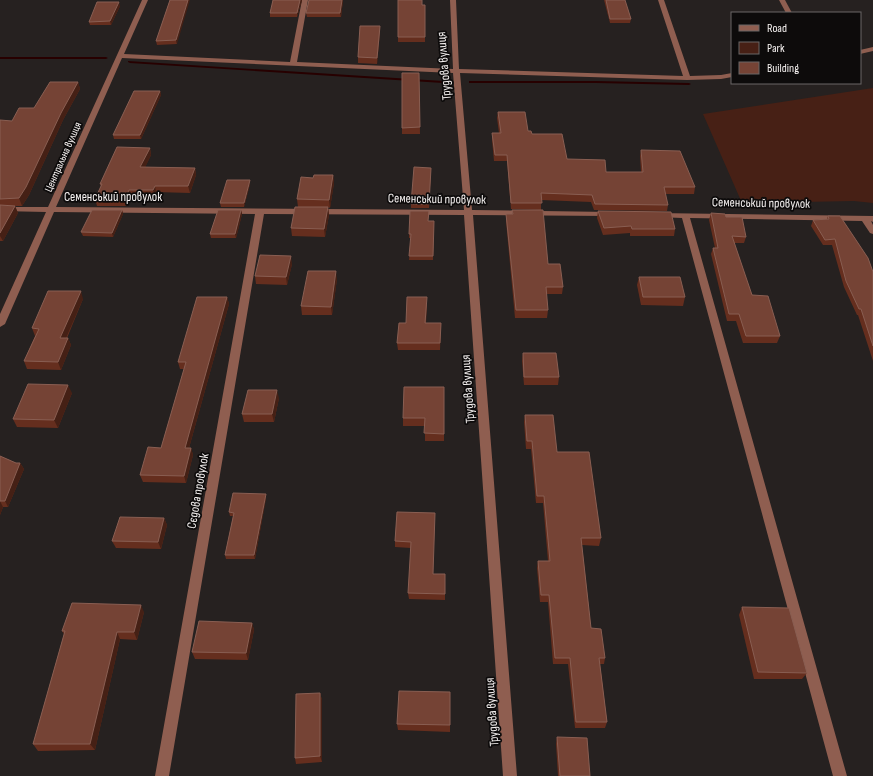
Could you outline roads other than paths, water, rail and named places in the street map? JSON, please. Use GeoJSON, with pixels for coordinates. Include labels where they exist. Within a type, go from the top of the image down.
{"type":"FeatureCollection","features":[{"type":"Feature","properties":{"kind":"street","name":"Центральна вулиця"},"geometry":{"type":"LineString","coordinates":[[0,324],[145,0]]}},
{"type":"Feature","properties":{"kind":"street"},"geometry":{"type":"LineString","coordinates":[[293,64],[305,0]]}},
{"type":"Feature","properties":{"kind":"street","name":"Трудова вулиця"},"geometry":{"type":"LineString","coordinates":[[452,0],[456,71],[460,102],[510,776]]}},
{"type":"Feature","properties":{"kind":"street"},"geometry":{"type":"LineString","coordinates":[[661,0],[687,78]]}},
{"type":"Feature","properties":{"kind":"street"},"geometry":{"type":"LineString","coordinates":[[782,0],[788,12]]}},
{"type":"Feature","properties":{"kind":"street"},"geometry":{"type":"LineString","coordinates":[[861,52],[873,49]]}},
{"type":"Feature","properties":{"kind":"street"},"geometry":{"type":"LineString","coordinates":[[120,56],[456,71],[687,78],[731,75]]}},
{"type":"Feature","properties":{"kind":"street","name":"Семенський провулок"},"geometry":{"type":"LineString","coordinates":[[0,209],[615,214]]}},
{"type":"Feature","properties":{"kind":"street","name":"Сєдова провулок"},"geometry":{"type":"LineString","coordinates":[[162,776],[260,211]]}},
{"type":"Feature","properties":{"kind":"street","name":"Семенський провулок"},"geometry":{"type":"LineString","coordinates":[[646,215],[869,218]]}},
{"type":"Feature","properties":{"kind":"street"},"geometry":{"type":"LineString","coordinates":[[685,215],[840,776]]}},
{"type":"Feature","properties":{"kind":"street"},"geometry":{"type":"LineString","coordinates":[[869,218],[873,231]]}},
{"type":"Feature","properties":{"kind":"waterway"},"geometry":{"type":"LineString","coordinates":[[0,58],[106,58]]}},
{"type":"Feature","properties":{"kind":"waterway"},"geometry":{"type":"LineString","coordinates":[[130,62],[443,82]]}},
{"type":"Feature","properties":{"kind":"waterway"},"geometry":{"type":"LineString","coordinates":[[471,82],[689,84]]}}]}
